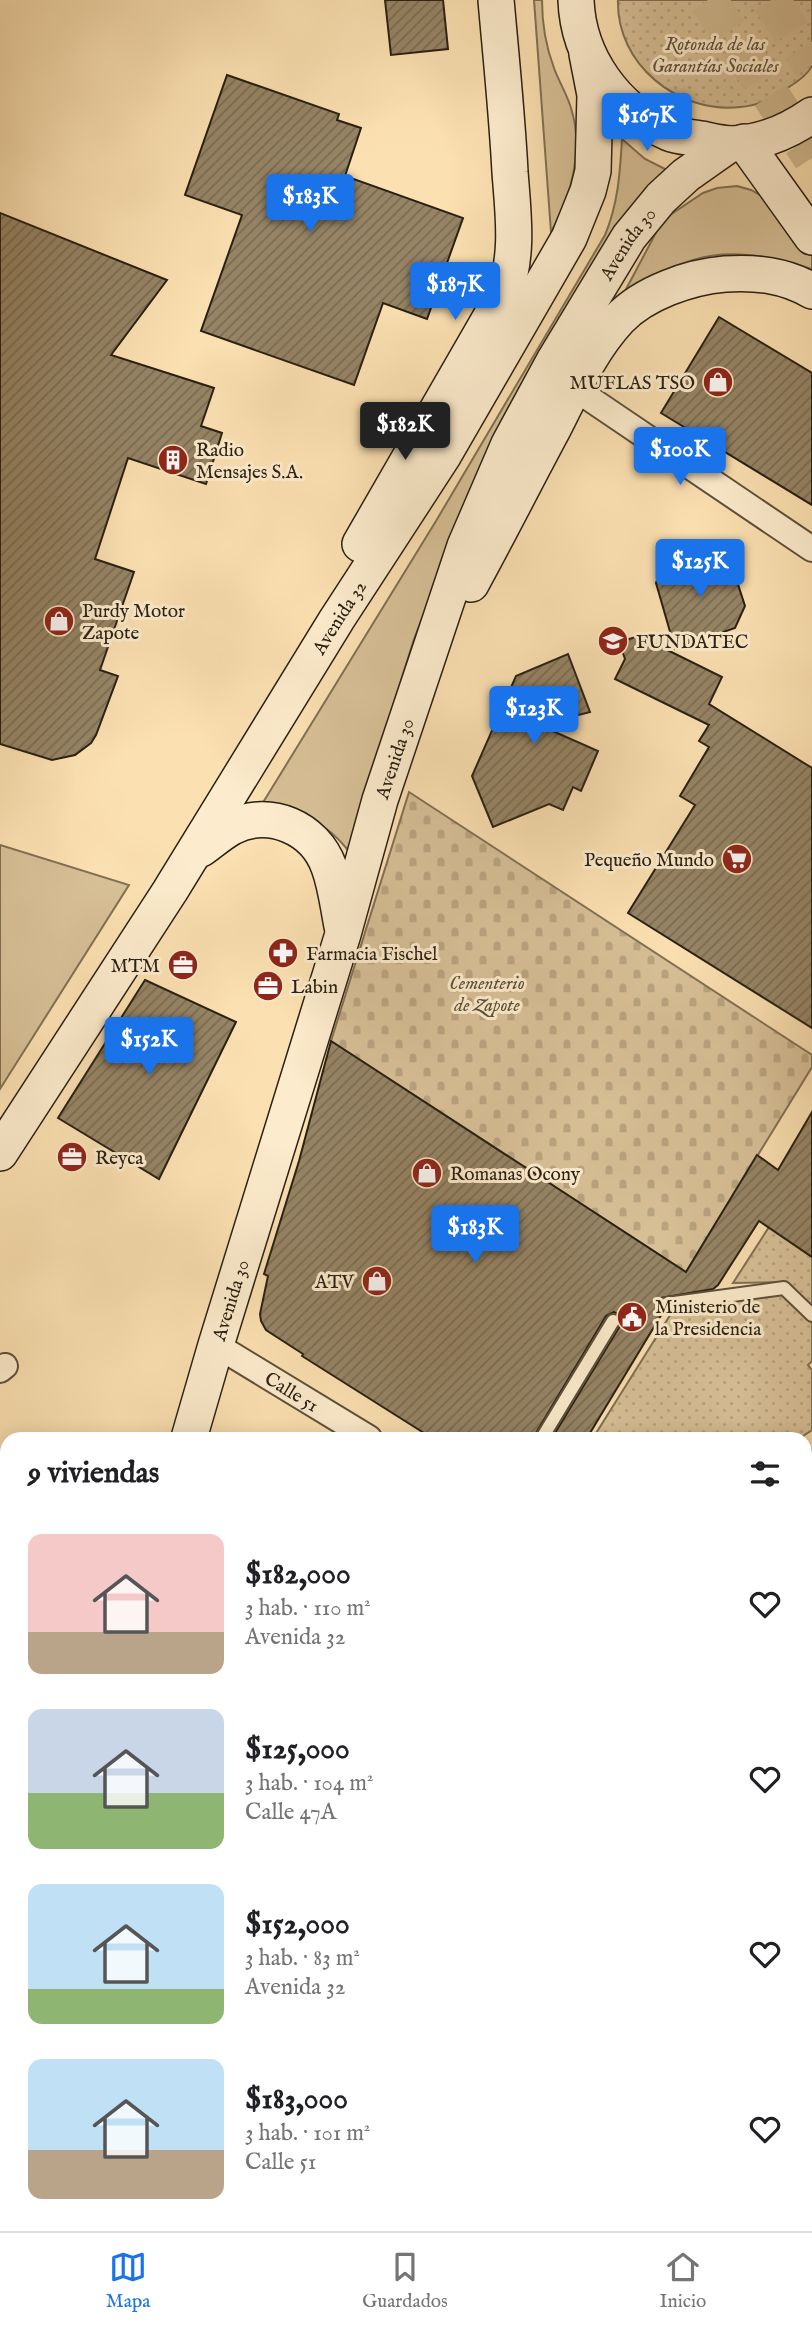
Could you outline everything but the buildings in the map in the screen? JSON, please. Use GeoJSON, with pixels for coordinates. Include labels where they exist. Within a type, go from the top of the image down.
{"type":"FeatureCollection","features":[{"type":"Feature","properties":{"kind":"main road"},"geometry":{"type":"LineString","coordinates":[[337,619],[350,563],[359,545],[509,281],[514,228],[496,0]]}},
{"type":"Feature","properties":{"kind":"main road"},"geometry":{"type":"LineString","coordinates":[[576,0],[577,17],[587,54],[608,88],[636,115],[671,134],[737,143],[772,136],[812,115]]}},
{"type":"Feature","properties":{"kind":"main road","name":"Avenida 32"},"geometry":{"type":"LineString","coordinates":[[0,1153],[192,855],[337,619],[443,456],[569,238],[589,191],[594,152],[595,95],[587,54]]}},
{"type":"Feature","properties":{"kind":"main road"},"geometry":{"type":"LineString","coordinates":[[737,143],[812,237]]}},
{"type":"Feature","properties":{"kind":"main road","name":"Avenida 30"},"geometry":{"type":"LineString","coordinates":[[192,1432],[343,933],[380,800],[465,546],[509,444],[554,361],[629,237],[661,198],[686,175],[737,143]]}},
{"type":"Feature","properties":{"kind":"main road"},"geometry":{"type":"LineString","coordinates":[[433,643],[456,611],[574,388],[599,346],[620,318],[641,302],[684,282],[716,275],[772,275],[812,291]]}},
{"type":"Feature","properties":{"kind":"main road"},"geometry":{"type":"LineString","coordinates":[[192,855],[232,828],[245,823],[261,819],[294,826],[316,844],[325,858],[336,893],[343,933]]}},
{"type":"Feature","properties":{"kind":"street"},"geometry":{"type":"LineString","coordinates":[[574,388],[812,549]]}},
{"type":"Feature","properties":{"kind":"street","name":"Calle 51"},"geometry":{"type":"LineString","coordinates":[[216,1345],[359,1432]]}},
{"type":"Feature","properties":{"kind":"lane"},"geometry":{"type":"LineString","coordinates":[[667,1304],[784,1288],[812,1315]]}},
{"type":"Feature","properties":{"kind":"lane"},"geometry":{"type":"LineString","coordinates":[[546,1432],[613,1321]]}},
{"type":"Feature","properties":{"kind":"green space"},"geometry":{"type":"Polygon","coordinates":[[[534,0],[542,0],[549,52],[575,124],[574,171],[565,203],[551,232],[534,0]]]}},
{"type":"Feature","properties":{"kind":"green space","name":"Rotonda de las Garantías Sociales"},"geometry":{"type":"Polygon","coordinates":[[[618,0],[812,0],[812,65],[806,75],[796,83],[760,103],[740,107],[717,107],[694,102],[655,80],[639,64],[620,23],[618,0]]]}},
{"type":"Feature","properties":{"kind":"green space"},"geometry":{"type":"Polygon","coordinates":[[[622,139],[645,159],[671,172],[483,464],[414,639],[348,850],[318,823],[299,816],[259,809],[436,521],[605,235],[616,200],[622,139]]]}},
{"type":"Feature","properties":{"kind":"green space"},"geometry":{"type":"Polygon","coordinates":[[[737,186],[751,190],[778,205],[812,251],[812,269],[759,256],[714,255],[670,268],[623,295],[660,225],[670,215],[703,193],[737,186]]]}},
{"type":"Feature","properties":{"kind":"green space","name":"Cementerio de Zapote"},"geometry":{"type":"Polygon","coordinates":[[[409,792],[812,1055],[812,1067],[686,1272],[331,1041],[409,792]]]}},
{"type":"Feature","properties":{"kind":"green space"},"geometry":{"type":"Polygon","coordinates":[[[0,845],[129,885],[0,1089],[0,845]]]}},
{"type":"Feature","properties":{"kind":"green space"},"geometry":{"type":"Polygon","coordinates":[[[769,1227],[812,1257],[812,1305],[784,1282],[733,1283],[769,1227]]]}},
{"type":"Feature","properties":{"kind":"green space"},"geometry":{"type":"Polygon","coordinates":[[[782,1294],[812,1322],[812,1361],[808,1365],[812,1370],[812,1430],[597,1432],[674,1309],[782,1294]]]}},
{"type":"Feature","properties":{"kind":"tunnel"},"geometry":{"type":"LineString","coordinates":[[708,0],[812,158]]}},
{"type":"Feature","properties":{"kind":"tunnel"},"geometry":{"type":"LineString","coordinates":[[771,0],[812,65]]}},
{"type":"Feature","properties":{"kind":"place","name":"MUFLAS TSO"},"geometry":{"type":"Point","coordinates":[718,382]}},
{"type":"Feature","properties":{"kind":"place","name":"Radio Mensajes S.A."},"geometry":{"type":"Point","coordinates":[173,460]}},
{"type":"Feature","properties":{"kind":"place","name":"Purdy Motor Zapote"},"geometry":{"type":"Point","coordinates":[59,621]}},
{"type":"Feature","properties":{"kind":"place","name":"FUNDATEC"},"geometry":{"type":"Point","coordinates":[613,641]}},
{"type":"Feature","properties":{"kind":"place","name":"Pequeño Mundo"},"geometry":{"type":"Point","coordinates":[737,859]}},
{"type":"Feature","properties":{"kind":"place","name":"Farmacia Fischel"},"geometry":{"type":"Point","coordinates":[283,953]}},
{"type":"Feature","properties":{"kind":"place","name":"MTM"},"geometry":{"type":"Point","coordinates":[183,965]}},
{"type":"Feature","properties":{"kind":"place","name":"Labin"},"geometry":{"type":"Point","coordinates":[268,986]}},
{"type":"Feature","properties":{"kind":"place","name":"Reyca"},"geometry":{"type":"Point","coordinates":[72,1157]}},
{"type":"Feature","properties":{"kind":"place","name":"Romanas Ocony"},"geometry":{"type":"Point","coordinates":[427,1173]}},
{"type":"Feature","properties":{"kind":"place","name":"ATV"},"geometry":{"type":"Point","coordinates":[377,1281]}},
{"type":"Feature","properties":{"kind":"place","name":"Ministerio de la Presidencia"},"geometry":{"type":"Point","coordinates":[632,1317]}}]}
